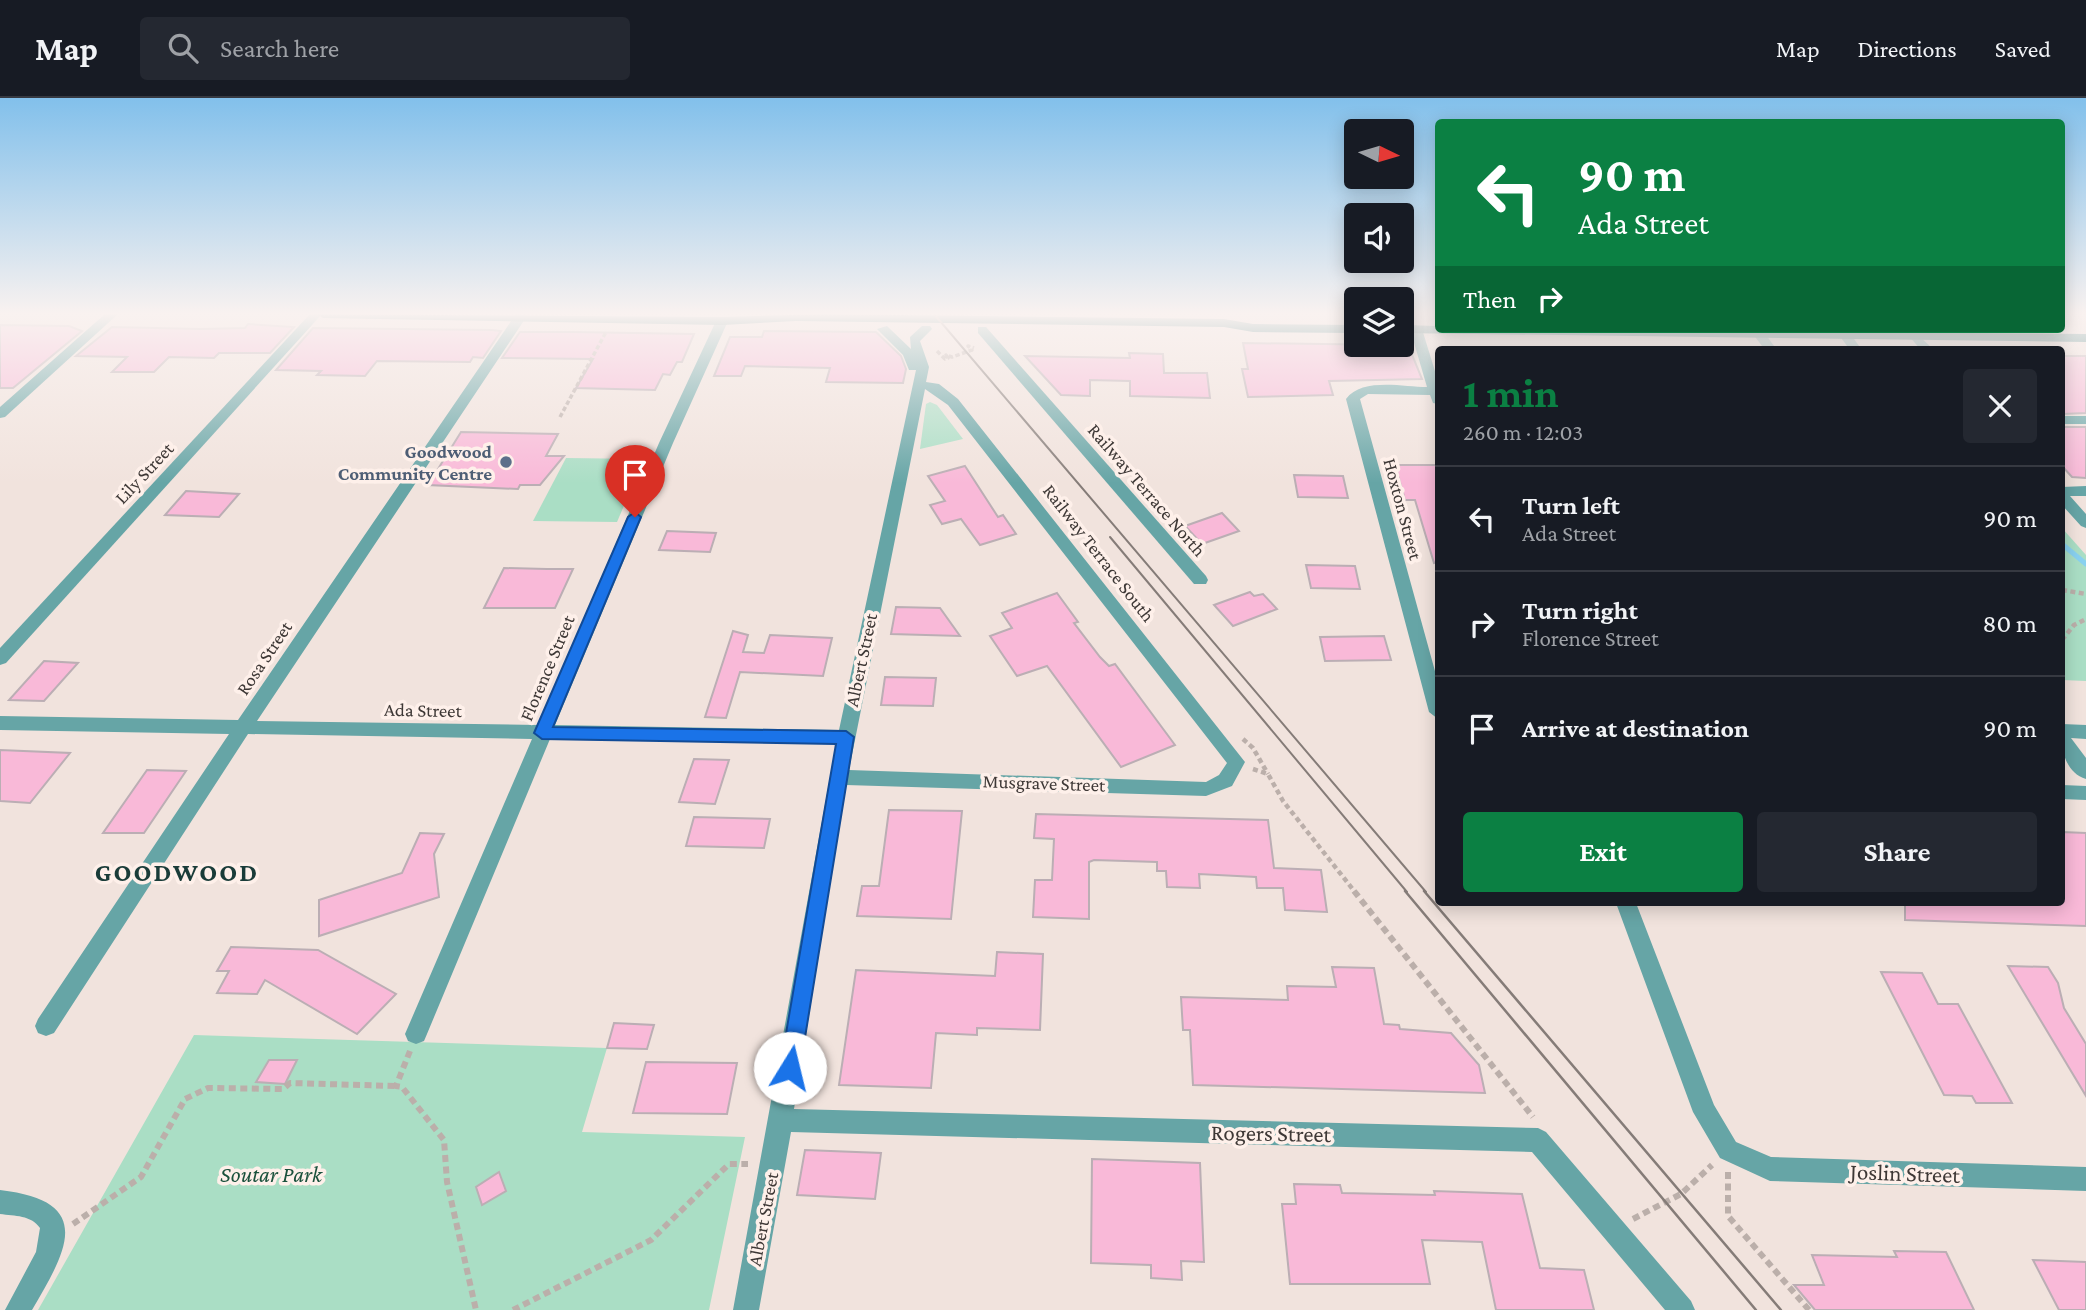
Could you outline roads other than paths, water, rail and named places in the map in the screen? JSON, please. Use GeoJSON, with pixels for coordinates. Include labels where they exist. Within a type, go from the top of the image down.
{"type":"FeatureCollection","features":[{"type":"Feature","properties":{"kind":"street"},"geometry":{"type":"LineString","coordinates":[[0,414],[49,371]]}},
{"type":"Feature","properties":{"kind":"street","name":"Lily Street"},"geometry":{"type":"LineString","coordinates":[[0,659],[264,371]]}},
{"type":"Feature","properties":{"kind":"street","name":"Rosa Street"},"geometry":{"type":"LineString","coordinates":[[46,1026],[242,728],[484,371]]}},
{"type":"Feature","properties":{"kind":"street","name":"Florence Street"},"geometry":{"type":"LineString","coordinates":[[416,1034],[666,443],[702,371]]}},
{"type":"Feature","properties":{"kind":"street"},"geometry":{"type":"LineString","coordinates":[[914,371],[918,384]]}},
{"type":"Feature","properties":{"kind":"street","name":"Albert Street"},"geometry":{"type":"LineString","coordinates":[[746,1310],[781,1120],[838,776],[922,371]]}},
{"type":"Feature","properties":{"kind":"street","name":"Railway Terrace North"},"geometry":{"type":"LineString","coordinates":[[1010,371],[1200,580]]}},
{"type":"Feature","properties":{"kind":"street"},"geometry":{"type":"LineString","coordinates":[[1429,371],[1435,390]]}},
{"type":"Feature","properties":{"kind":"street","name":"Railway Terrace South"},"geometry":{"type":"LineString","coordinates":[[918,384],[934,387],[953,402],[1236,762]]}},
{"type":"Feature","properties":{"kind":"street","name":"Hoxton Street"},"geometry":{"type":"LineString","coordinates":[[1435,396],[1367,390],[1358,393],[1353,399],[1435,701]]}},
{"type":"Feature","properties":{"kind":"street"},"geometry":{"type":"LineString","coordinates":[[0,392],[24,393]]}},
{"type":"Feature","properties":{"kind":"street"},"geometry":{"type":"LineString","coordinates":[[2065,420],[2086,421]]}},
{"type":"Feature","properties":{"kind":"street"},"geometry":{"type":"LineString","coordinates":[[2065,491],[2086,491]]}},
{"type":"Feature","properties":{"kind":"street"},"geometry":{"type":"LineString","coordinates":[[2065,499],[2086,523]]}},
{"type":"Feature","properties":{"kind":"street"},"geometry":{"type":"LineString","coordinates":[[2065,721],[2086,722]]}},
{"type":"Feature","properties":{"kind":"street","name":"Ada Street"},"geometry":{"type":"LineString","coordinates":[[0,723],[846,737]]}},
{"type":"Feature","properties":{"kind":"street"},"geometry":{"type":"LineString","coordinates":[[2065,732],[2086,732]]}},
{"type":"Feature","properties":{"kind":"street"},"geometry":{"type":"LineString","coordinates":[[2065,744],[2086,772]]}},
{"type":"Feature","properties":{"kind":"street","name":"Musgrave Street"},"geometry":{"type":"LineString","coordinates":[[838,776],[1206,789],[1228,781],[1236,762]]}},
{"type":"Feature","properties":{"kind":"street"},"geometry":{"type":"LineString","coordinates":[[2065,792],[2086,793]]}},
{"type":"Feature","properties":{"kind":"street","name":"Joslin Street"},"geometry":{"type":"LineString","coordinates":[[1627,906],[1705,1112],[1728,1150],[1770,1169],[2086,1179]]}},
{"type":"Feature","properties":{"kind":"street","name":"Rogers Street"},"geometry":{"type":"LineString","coordinates":[[781,1120],[1538,1140],[1682,1310]]}},
{"type":"Feature","properties":{"kind":"street"},"geometry":{"type":"LineString","coordinates":[[0,1202],[23,1203],[40,1208],[50,1219],[55,1237],[43,1267],[18,1310]]}},
{"type":"Feature","properties":{"kind":"waterway"},"geometry":{"type":"LineString","coordinates":[[2065,546],[2086,564]]}},
{"type":"Feature","properties":{"kind":"tram line"},"geometry":{"type":"LineString","coordinates":[[982,371],[1426,892]]}},
{"type":"Feature","properties":{"kind":"tram line"},"geometry":{"type":"LineString","coordinates":[[1110,537],[1407,892]]}},
{"type":"Feature","properties":{"kind":"tram line"},"geometry":{"type":"LineString","coordinates":[[1405,891],[1756,1310]]}},
{"type":"Feature","properties":{"kind":"tram line"},"geometry":{"type":"LineString","coordinates":[[1424,891],[1435,904]]}},
{"type":"Feature","properties":{"kind":"tram line"},"geometry":{"type":"LineString","coordinates":[[1437,906],[1781,1310]]}},
{"type":"Feature","properties":{"kind":"place","name":"Goodwood Community Centre"},"geometry":{"type":"Point","coordinates":[506,462]}},
{"type":"Feature","properties":{"kind":"district","name":"GOODWOOD"},"geometry":{"type":"Point","coordinates":[177,872]}},
{"type":"Feature","properties":{"kind":"park label","name":"Soutar Park"},"geometry":{"type":"Point","coordinates":[271,1174]}}]}
